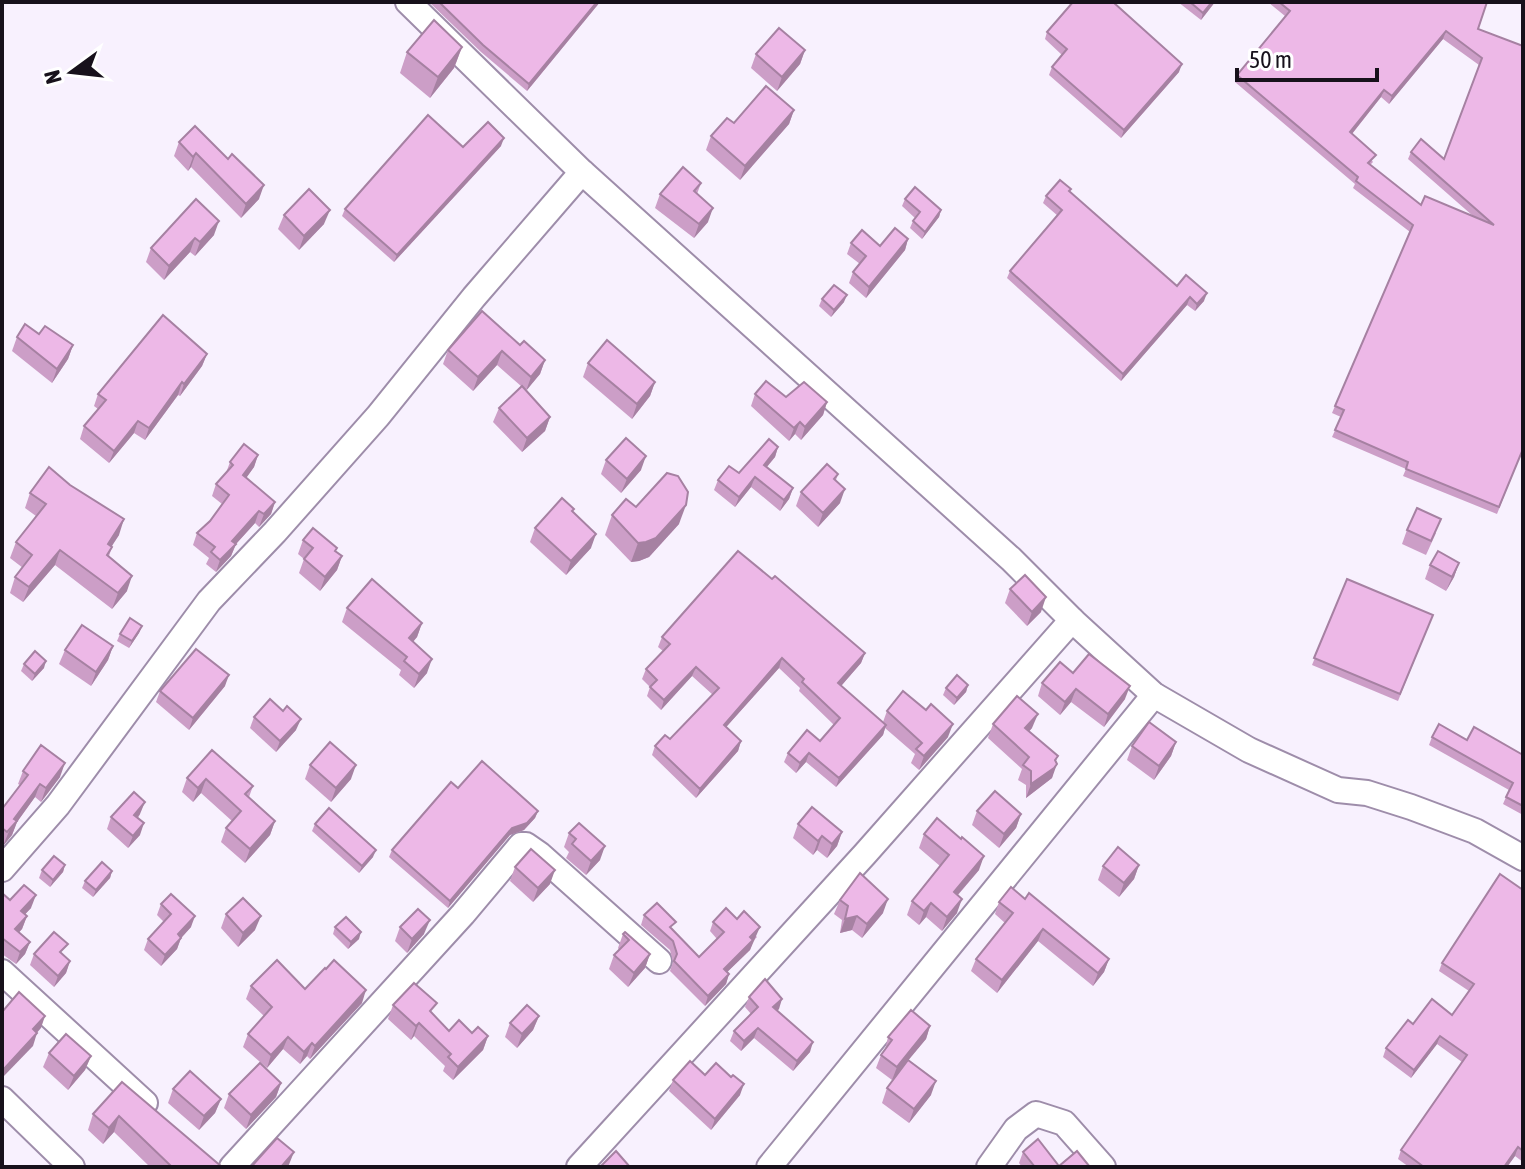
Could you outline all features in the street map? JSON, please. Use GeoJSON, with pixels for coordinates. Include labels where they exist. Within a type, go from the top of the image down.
{"type":"FeatureCollection","features":[{"type":"Feature","properties":{"kind":"street"},"geometry":{"type":"LineString","coordinates":[[408,2],[582,172],[1011,559],[1154,695],[1249,750],[1338,790],[1367,793],[1475,831],[1523,858]]}},
{"type":"Feature","properties":{"kind":"street"},"geometry":{"type":"LineString","coordinates":[[2,869],[58,805],[209,601],[378,416],[474,297],[582,172]]}},
{"type":"Feature","properties":{"kind":"street"},"geometry":{"type":"LineString","coordinates":[[579,1167],[865,854],[1072,620]]}},
{"type":"Feature","properties":{"kind":"street"},"geometry":{"type":"LineString","coordinates":[[769,1167],[1154,695]]}},
{"type":"Feature","properties":{"kind":"street"},"geometry":{"type":"LineString","coordinates":[[232,1167],[463,914],[521,845],[539,854],[659,961]]}},
{"type":"Feature","properties":{"kind":"street"},"geometry":{"type":"LineString","coordinates":[[2,972],[162,1118]]}},
{"type":"Feature","properties":{"kind":"street"},"geometry":{"type":"LineString","coordinates":[[2,1099],[72,1167]]}},
{"type":"Feature","properties":{"kind":"street"},"geometry":{"type":"LineString","coordinates":[[989,1167],[1016,1129],[1036,1114],[1064,1123],[1103,1167]]}},
{"type":"Feature","properties":{"kind":"building"},"geometry":{"type":"Polygon","coordinates":[[[439,2],[597,2],[529,84],[439,2]]]}},
{"type":"Feature","properties":{"kind":"building"},"geometry":{"type":"Polygon","coordinates":[[[1073,2],[1113,2],[1182,64],[1124,130],[1052,67],[1067,49],[1047,32],[1073,2]]]}},
{"type":"Feature","properties":{"kind":"building"},"geometry":{"type":"Polygon","coordinates":[[[1190,2],[1212,2],[1203,13],[1190,2]]]}},
{"type":"Feature","properties":{"kind":"building"},"geometry":{"type":"Polygon","coordinates":[[[1279,2],[1487,2],[1478,29],[1523,46],[1523,449],[1499,507],[1406,469],[1408,462],[1335,430],[1344,410],[1335,406],[1413,225],[1356,181],[1358,177],[1237,75],[1290,11],[1279,2]],[[1446,31],[1392,96],[1384,90],[1350,132],[1376,155],[1368,163],[1421,205],[1425,196],[1494,225],[1411,152],[1421,139],[1444,159],[1482,58],[1446,31]]]}},
{"type":"Feature","properties":{"kind":"building"},"geometry":{"type":"Polygon","coordinates":[[[434,20],[462,47],[438,77],[407,52],[434,20]]]}},
{"type":"Feature","properties":{"kind":"building"},"geometry":{"type":"Polygon","coordinates":[[[779,28],[805,50],[782,77],[756,54],[779,28]]]}},
{"type":"Feature","properties":{"kind":"building"},"geometry":{"type":"Polygon","coordinates":[[[766,86],[794,110],[745,166],[711,136],[727,118],[734,123],[766,86]]]}},
{"type":"Feature","properties":{"kind":"building"},"geometry":{"type":"Polygon","coordinates":[[[428,115],[463,147],[488,122],[504,138],[397,255],[345,209],[428,115]]]}},
{"type":"Feature","properties":{"kind":"building"},"geometry":{"type":"Polygon","coordinates":[[[195,126],[228,159],[232,154],[264,185],[246,204],[196,153],[193,157],[179,142],[195,126]]]}},
{"type":"Feature","properties":{"kind":"building"},"geometry":{"type":"Polygon","coordinates":[[[683,167],[701,183],[694,191],[713,208],[699,224],[660,194],[683,167]]]}},
{"type":"Feature","properties":{"kind":"building"},"geometry":{"type":"Polygon","coordinates":[[[1060,180],[1177,286],[1186,275],[1207,293],[1197,304],[1190,297],[1123,374],[1010,271],[1062,210],[1046,196],[1060,180]]]}},
{"type":"Feature","properties":{"kind":"building"},"geometry":{"type":"Polygon","coordinates":[[[915,187],[941,210],[925,232],[913,221],[920,212],[905,199],[915,187]]]}},
{"type":"Feature","properties":{"kind":"building"},"geometry":{"type":"Polygon","coordinates":[[[309,189],[330,210],[304,236],[284,215],[309,189]]]}},
{"type":"Feature","properties":{"kind":"building"},"geometry":{"type":"Polygon","coordinates":[[[196,199],[219,221],[200,242],[195,238],[169,266],[151,248],[196,199]]]}},
{"type":"Feature","properties":{"kind":"building"},"geometry":{"type":"Polygon","coordinates":[[[895,228],[908,239],[869,287],[853,272],[866,256],[851,243],[862,230],[880,246],[895,228]]]}},
{"type":"Feature","properties":{"kind":"building"},"geometry":{"type":"Polygon","coordinates":[[[834,285],[847,295],[834,310],[822,299],[834,285]]]}},
{"type":"Feature","properties":{"kind":"building"},"geometry":{"type":"Polygon","coordinates":[[[482,311],[520,345],[524,341],[545,360],[531,377],[502,351],[478,377],[448,350],[482,311]]]}},
{"type":"Feature","properties":{"kind":"building"},"geometry":{"type":"Polygon","coordinates":[[[163,315],[207,354],[184,384],[182,382],[149,428],[138,421],[114,451],[84,426],[106,400],[98,394],[163,315]]]}},
{"type":"Feature","properties":{"kind":"building"},"geometry":{"type":"Polygon","coordinates":[[[25,324],[39,334],[45,326],[73,345],[57,369],[17,337],[25,324]]]}},
{"type":"Feature","properties":{"kind":"building"},"geometry":{"type":"Polygon","coordinates":[[[607,340],[655,382],[637,404],[588,363],[607,340]]]}},
{"type":"Feature","properties":{"kind":"building"},"geometry":{"type":"Polygon","coordinates":[[[766,381],[786,397],[804,382],[827,402],[805,427],[800,422],[794,428],[755,394],[766,381]]]}},
{"type":"Feature","properties":{"kind":"building"},"geometry":{"type":"Polygon","coordinates":[[[522,386],[550,417],[527,438],[499,408],[522,386]]]}},
{"type":"Feature","properties":{"kind":"building"},"geometry":{"type":"Polygon","coordinates":[[[626,438],[646,456],[627,479],[606,460],[626,438]]]}},
{"type":"Feature","properties":{"kind":"building"},"geometry":{"type":"Polygon","coordinates":[[[769,439],[778,447],[764,465],[793,488],[784,500],[755,477],[739,497],[718,480],[729,466],[739,473],[769,439]]]}},
{"type":"Feature","properties":{"kind":"building"},"geometry":{"type":"Polygon","coordinates":[[[244,444],[258,455],[243,475],[275,502],[264,514],[259,511],[232,541],[236,544],[220,560],[211,552],[215,547],[197,533],[229,495],[216,484],[233,465],[230,462],[244,444]]]}},
{"type":"Feature","properties":{"kind":"building"},"geometry":{"type":"Polygon","coordinates":[[[827,464],[838,474],[834,479],[845,489],[823,513],[801,492],[827,464]]]}},
{"type":"Feature","properties":{"kind":"building"},"geometry":{"type":"Polygon","coordinates":[[[49,467],[70,485],[124,519],[108,544],[112,547],[107,555],[132,576],[118,593],[60,550],[29,587],[15,577],[32,555],[16,542],[46,504],[30,493],[49,467]]]}},
{"type":"Feature","properties":{"kind":"building"},"geometry":{"type":"Polygon","coordinates":[[[667,473],[678,476],[688,492],[686,505],[656,538],[638,543],[612,515],[626,499],[636,507],[667,473]]]}},
{"type":"Feature","properties":{"kind":"building"},"geometry":{"type":"Polygon","coordinates":[[[562,498],[596,534],[571,561],[535,528],[562,498]]]}},
{"type":"Feature","properties":{"kind":"building"},"geometry":{"type":"Polygon","coordinates":[[[1417,508],[1441,519],[1431,541],[1407,530],[1417,508]]]}},
{"type":"Feature","properties":{"kind":"building"},"geometry":{"type":"Polygon","coordinates":[[[313,528],[342,556],[325,577],[304,559],[313,548],[303,540],[313,528]]]}},
{"type":"Feature","properties":{"kind":"building"},"geometry":{"type":"Polygon","coordinates":[[[738,551],[772,579],[775,576],[865,653],[838,683],[886,725],[839,778],[809,753],[800,763],[788,753],[807,730],[820,741],[840,718],[782,658],[724,725],[741,741],[700,789],[655,746],[665,735],[670,739],[719,688],[696,667],[664,700],[650,687],[657,680],[646,669],[670,644],[662,637],[738,551]]]}},
{"type":"Feature","properties":{"kind":"building"},"geometry":{"type":"Polygon","coordinates":[[[1438,551],[1459,563],[1452,577],[1430,565],[1438,551]]]}},
{"type":"Feature","properties":{"kind":"building"},"geometry":{"type":"Polygon","coordinates":[[[1025,575],[1046,597],[1032,612],[1010,589],[1025,575]]]}},
{"type":"Feature","properties":{"kind":"building"},"geometry":{"type":"Polygon","coordinates":[[[372,579],[422,623],[409,638],[432,659],[419,674],[404,661],[407,657],[347,608],[372,579]]]}},
{"type":"Feature","properties":{"kind":"building"},"geometry":{"type":"Polygon","coordinates":[[[1347,579],[1433,615],[1400,694],[1314,658],[1347,579]]]}},
{"type":"Feature","properties":{"kind":"building"},"geometry":{"type":"Polygon","coordinates":[[[130,618],[142,626],[132,641],[120,634],[130,618]]]}},
{"type":"Feature","properties":{"kind":"building"},"geometry":{"type":"Polygon","coordinates":[[[82,625],[113,646],[96,672],[65,650],[82,625]]]}},
{"type":"Feature","properties":{"kind":"building"},"geometry":{"type":"Polygon","coordinates":[[[196,649],[229,675],[193,718],[160,691],[196,649]]]}},
{"type":"Feature","properties":{"kind":"building"},"geometry":{"type":"Polygon","coordinates":[[[35,651],[46,661],[35,674],[24,664],[35,651]]]}},
{"type":"Feature","properties":{"kind":"building"},"geometry":{"type":"Polygon","coordinates":[[[1089,654],[1130,686],[1108,714],[1076,689],[1065,702],[1042,683],[1060,662],[1073,673],[1089,654]]]}},
{"type":"Feature","properties":{"kind":"building"},"geometry":{"type":"Polygon","coordinates":[[[957,675],[968,685],[957,698],[946,688],[957,675]]]}},
{"type":"Feature","properties":{"kind":"building"},"geometry":{"type":"Polygon","coordinates":[[[903,691],[926,710],[931,704],[953,724],[924,756],[916,749],[922,743],[887,711],[903,691]]]}},
{"type":"Feature","properties":{"kind":"building"},"geometry":{"type":"Polygon","coordinates":[[[1017,696],[1038,714],[1025,728],[1058,756],[1054,768],[1031,784],[1031,771],[1023,765],[1029,757],[993,724],[1017,696]]]}},
{"type":"Feature","properties":{"kind":"building"},"geometry":{"type":"Polygon","coordinates":[[[270,699],[283,711],[287,706],[301,719],[280,741],[254,717],[270,699]]]}},
{"type":"Feature","properties":{"kind":"building"},"geometry":{"type":"Polygon","coordinates":[[[1149,722],[1176,742],[1159,766],[1132,746],[1149,722]]]}},
{"type":"Feature","properties":{"kind":"building"},"geometry":{"type":"Polygon","coordinates":[[[1439,724],[1467,740],[1474,727],[1523,755],[1523,806],[1506,797],[1513,783],[1432,737],[1439,724]]]}},
{"type":"Feature","properties":{"kind":"building"},"geometry":{"type":"Polygon","coordinates":[[[330,742],[356,765],[336,788],[310,765],[330,742]]]}},
{"type":"Feature","properties":{"kind":"building"},"geometry":{"type":"Polygon","coordinates":[[[41,745],[65,763],[46,788],[40,784],[7,832],[2,828],[2,809],[28,775],[23,771],[41,745]]]}},
{"type":"Feature","properties":{"kind":"building"},"geometry":{"type":"Polygon","coordinates":[[[212,750],[253,786],[245,794],[275,821],[250,849],[226,828],[241,811],[206,779],[198,788],[187,778],[212,750]]]}},
{"type":"Feature","properties":{"kind":"building"},"geometry":{"type":"Polygon","coordinates":[[[482,761],[538,811],[527,823],[512,828],[450,901],[392,850],[451,782],[458,788],[482,761]]]}},
{"type":"Feature","properties":{"kind":"building"},"geometry":{"type":"Polygon","coordinates":[[[995,791],[1021,814],[1004,834],[977,811],[995,791]]]}},
{"type":"Feature","properties":{"kind":"building"},"geometry":{"type":"Polygon","coordinates":[[[134,792],[145,802],[134,815],[144,823],[133,836],[111,817],[134,792]]]}},
{"type":"Feature","properties":{"kind":"building"},"geometry":{"type":"Polygon","coordinates":[[[812,807],[842,832],[832,844],[822,836],[818,841],[798,824],[812,807]]]}},
{"type":"Feature","properties":{"kind":"building"},"geometry":{"type":"Polygon","coordinates":[[[329,808],[376,850],[362,866],[315,824],[329,808]]]}},
{"type":"Feature","properties":{"kind":"building"},"geometry":{"type":"Polygon","coordinates":[[[937,818],[984,856],[954,892],[962,899],[947,917],[931,903],[924,911],[912,901],[949,855],[924,834],[937,818]]]}},
{"type":"Feature","properties":{"kind":"building"},"geometry":{"type":"Polygon","coordinates":[[[579,823],[605,846],[591,861],[572,844],[576,839],[569,833],[579,823]]]}},
{"type":"Feature","properties":{"kind":"building"},"geometry":{"type":"Polygon","coordinates":[[[1118,847],[1139,865],[1124,883],[1103,866],[1118,847]]]}},
{"type":"Feature","properties":{"kind":"building"},"geometry":{"type":"Polygon","coordinates":[[[531,849],[555,870],[538,888],[515,867],[531,849]]]}},
{"type":"Feature","properties":{"kind":"building"},"geometry":{"type":"Polygon","coordinates":[[[54,856],[65,865],[53,880],[42,870],[54,856]]]}},
{"type":"Feature","properties":{"kind":"building"},"geometry":{"type":"Polygon","coordinates":[[[102,862],[112,871],[96,890],[85,881],[102,862]]]}},
{"type":"Feature","properties":{"kind":"building"},"geometry":{"type":"Polygon","coordinates":[[[860,873],[888,899],[867,924],[857,916],[845,919],[848,906],[840,900],[860,873]]]}},
{"type":"Feature","properties":{"kind":"building"},"geometry":{"type":"Polygon","coordinates":[[[1500,874],[1523,890],[1523,1151],[1518,1147],[1504,1167],[1424,1167],[1401,1150],[1467,1055],[1440,1036],[1414,1070],[1386,1048],[1408,1020],[1413,1024],[1432,999],[1452,1015],[1474,984],[1442,963],[1500,874]]]}},
{"type":"Feature","properties":{"kind":"building"},"geometry":{"type":"Polygon","coordinates":[[[24,885],[36,895],[21,911],[27,916],[15,929],[30,942],[20,952],[2,938],[2,893],[10,900],[24,885]]]}},
{"type":"Feature","properties":{"kind":"building"},"geometry":{"type":"Polygon","coordinates":[[[1011,887],[1025,899],[1029,893],[1109,959],[1098,973],[1043,929],[1002,980],[976,959],[1013,913],[999,902],[1011,887]]]}},
{"type":"Feature","properties":{"kind":"building"},"geometry":{"type":"Polygon","coordinates":[[[171,894],[195,916],[178,934],[181,938],[165,955],[148,939],[171,914],[161,904],[171,894]]]}},
{"type":"Feature","properties":{"kind":"building"},"geometry":{"type":"Polygon","coordinates":[[[243,898],[261,916],[243,933],[226,914],[243,898]]]}},
{"type":"Feature","properties":{"kind":"building"},"geometry":{"type":"Polygon","coordinates":[[[657,903],[676,922],[670,927],[699,957],[724,932],[713,922],[726,908],[737,919],[744,911],[760,927],[750,937],[753,940],[724,969],[729,974],[708,996],[674,961],[677,954],[673,941],[644,915],[657,903]]]}},
{"type":"Feature","properties":{"kind":"building"},"geometry":{"type":"Polygon","coordinates":[[[418,909],[430,920],[412,939],[400,927],[418,909]]]}},
{"type":"Feature","properties":{"kind":"building"},"geometry":{"type":"Polygon","coordinates":[[[346,917],[361,932],[351,942],[335,927],[346,917]]]}},
{"type":"Feature","properties":{"kind":"building"},"geometry":{"type":"Polygon","coordinates":[[[54,932],[68,944],[60,952],[70,961],[58,976],[34,954],[54,932]]]}},
{"type":"Feature","properties":{"kind":"building"},"geometry":{"type":"Polygon","coordinates":[[[625,932],[650,954],[634,973],[614,955],[629,940],[623,934],[625,932]]]}},
{"type":"Feature","properties":{"kind":"building"},"geometry":{"type":"Polygon","coordinates":[[[277,960],[305,989],[334,960],[366,990],[315,1046],[312,1043],[304,1052],[288,1037],[271,1055],[248,1034],[272,1007],[251,986],[277,960]]]}},
{"type":"Feature","properties":{"kind":"building"},"geometry":{"type":"Polygon","coordinates":[[[765,979],[782,999],[773,1007],[813,1042],[797,1061],[758,1028],[744,1041],[734,1031],[758,1007],[749,997],[765,979]]]}},
{"type":"Feature","properties":{"kind":"building"},"geometry":{"type":"Polygon","coordinates":[[[414,983],[437,1003],[430,1011],[449,1031],[459,1020],[472,1033],[478,1027],[488,1036],[458,1067],[448,1057],[451,1054],[419,1023],[416,1026],[393,1005],[414,983]]]}},
{"type":"Feature","properties":{"kind":"building"},"geometry":{"type":"Polygon","coordinates":[[[19,992],[45,1016],[33,1029],[37,1033],[3,1070],[2,1012],[19,992]]]}},
{"type":"Feature","properties":{"kind":"building"},"geometry":{"type":"Polygon","coordinates":[[[527,1005],[539,1016],[522,1034],[510,1023],[527,1005]]]}},
{"type":"Feature","properties":{"kind":"building"},"geometry":{"type":"Polygon","coordinates":[[[911,1010],[930,1026],[897,1067],[881,1055],[892,1040],[888,1037],[911,1010]]]}},
{"type":"Feature","properties":{"kind":"building"},"geometry":{"type":"Polygon","coordinates":[[[66,1034],[91,1056],[74,1076],[49,1053],[66,1034]]]}},
{"type":"Feature","properties":{"kind":"building"},"geometry":{"type":"Polygon","coordinates":[[[908,1060],[936,1081],[914,1109],[887,1088],[908,1060]]]}},
{"type":"Feature","properties":{"kind":"building"},"geometry":{"type":"Polygon","coordinates":[[[690,1061],[705,1075],[716,1063],[744,1084],[715,1119],[673,1080],[690,1061]]]}},
{"type":"Feature","properties":{"kind":"building"},"geometry":{"type":"Polygon","coordinates":[[[260,1063],[281,1083],[251,1115],[229,1094],[260,1063]]]}},
{"type":"Feature","properties":{"kind":"building"},"geometry":{"type":"Polygon","coordinates":[[[190,1071],[221,1099],[204,1116],[173,1089],[190,1071]]]}},
{"type":"Feature","properties":{"kind":"building"},"geometry":{"type":"Polygon","coordinates":[[[122,1082],[222,1167],[172,1167],[119,1116],[109,1128],[93,1114],[122,1082]]]}},
{"type":"Feature","properties":{"kind":"building"},"geometry":{"type":"Polygon","coordinates":[[[277,1138],[294,1152],[281,1167],[251,1167],[277,1138]]]}},
{"type":"Feature","properties":{"kind":"building"},"geometry":{"type":"Polygon","coordinates":[[[1038,1139],[1059,1166],[1077,1151],[1090,1167],[1035,1167],[1023,1152],[1038,1139]]]}},
{"type":"Feature","properties":{"kind":"building"},"geometry":{"type":"Polygon","coordinates":[[[616,1151],[630,1167],[600,1167],[616,1151]]]}}]}
